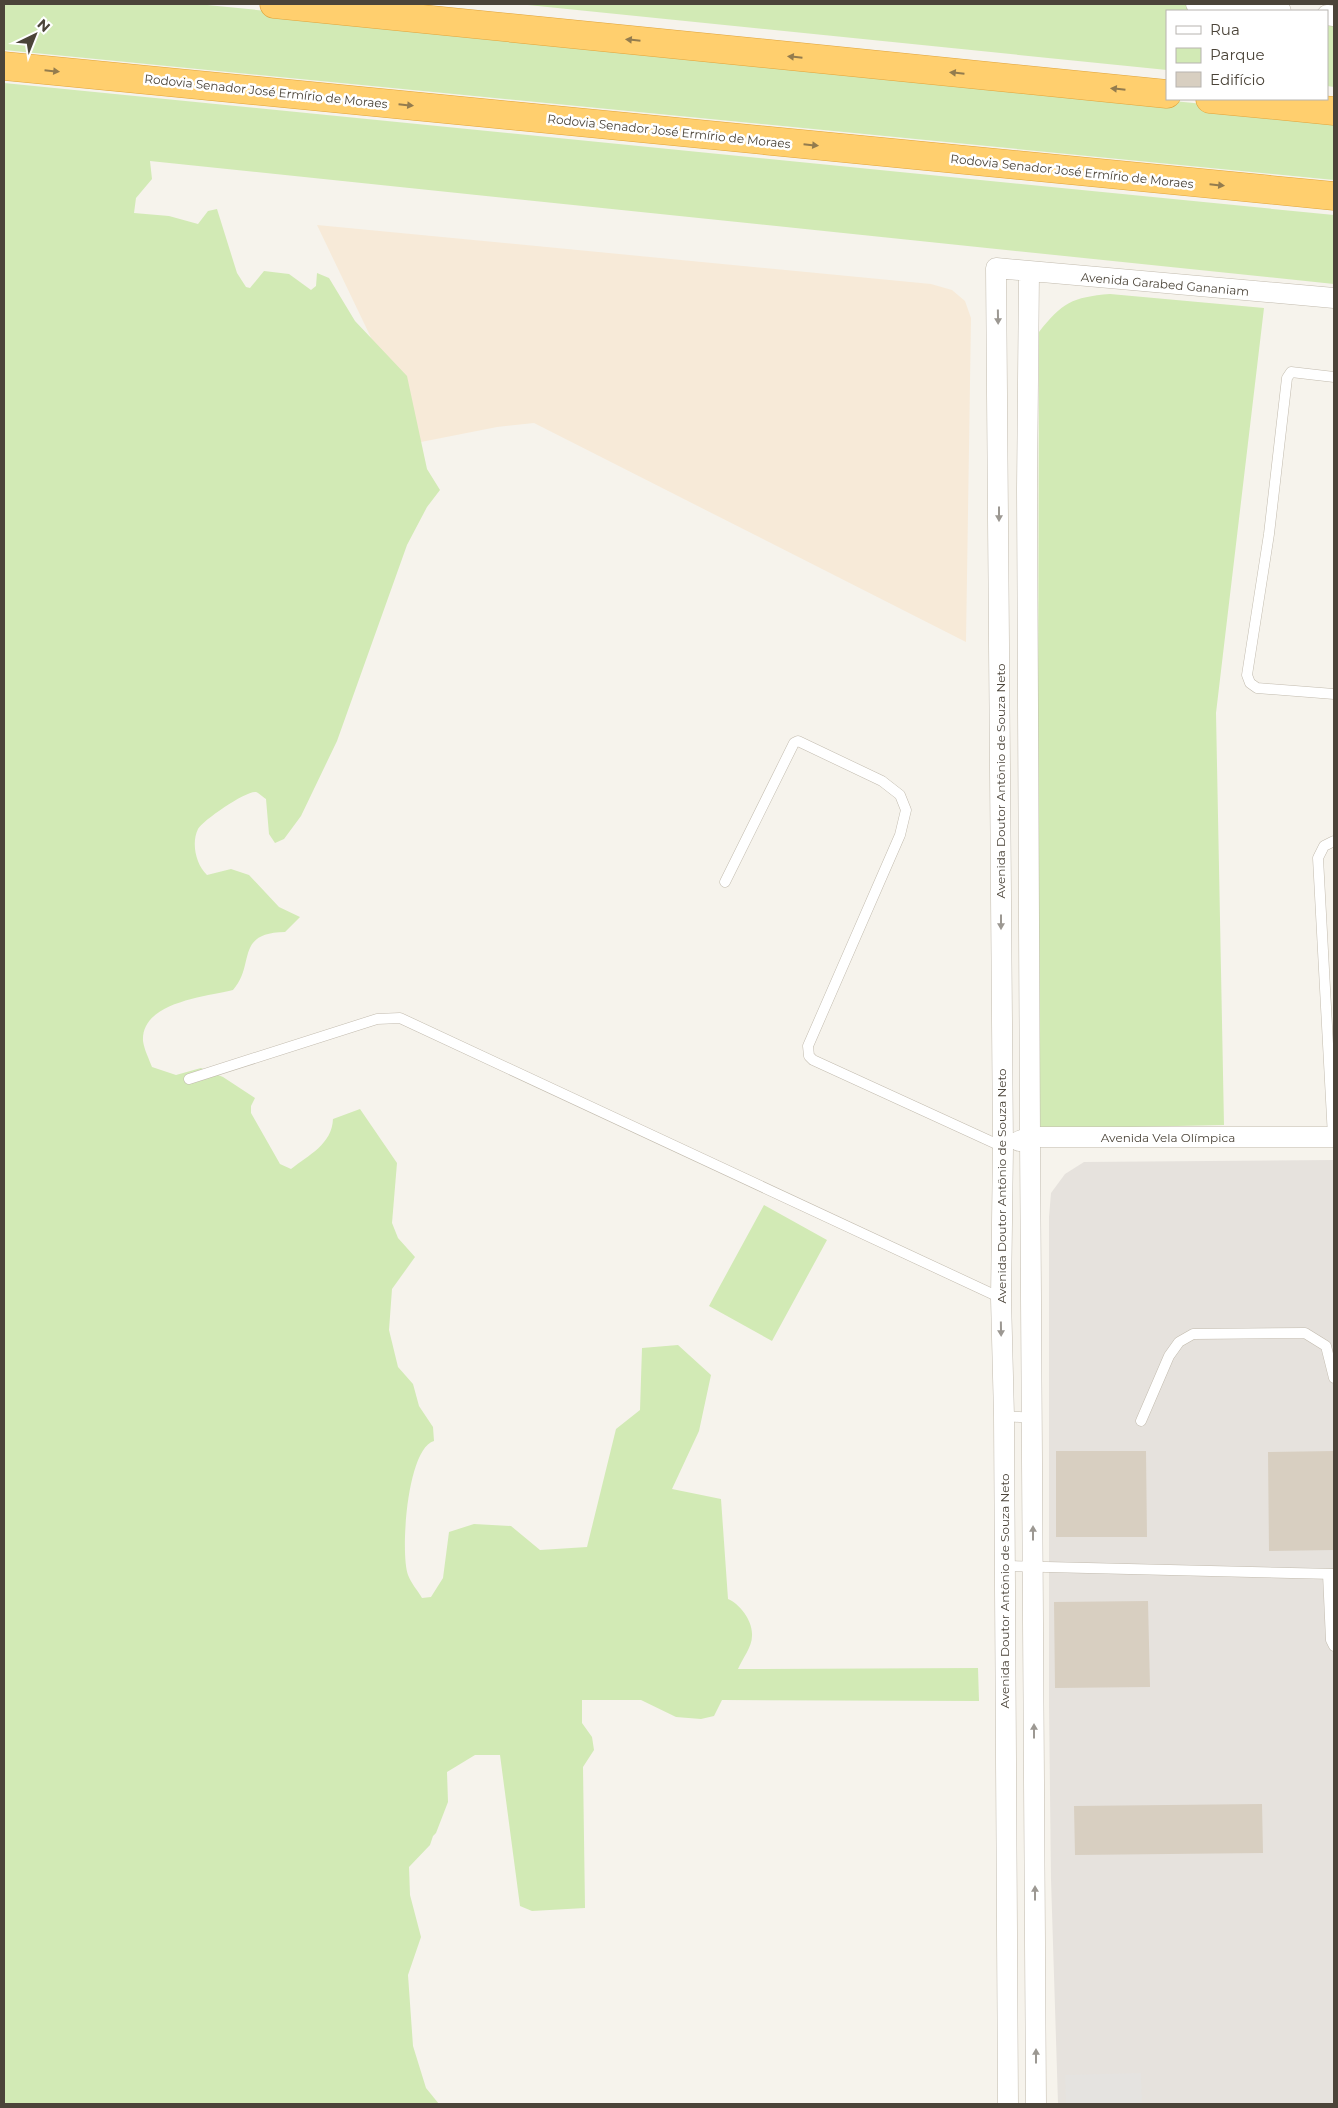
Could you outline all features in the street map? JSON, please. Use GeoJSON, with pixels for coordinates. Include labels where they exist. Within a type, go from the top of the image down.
{"type":"FeatureCollection","features":[{"type":"Feature","properties":{"kind":"highway"},"geometry":{"type":"LineString","coordinates":[[274,4],[1166,94]]}},
{"type":"Feature","properties":{"kind":"highway","name":"Rodovia Senador José Ermírio de Moraes"},"geometry":{"type":"LineString","coordinates":[[4,66],[1334,196]]}},
{"type":"Feature","properties":{"kind":"highway"},"geometry":{"type":"LineString","coordinates":[[1220,100],[1334,111]]}},
{"type":"Feature","properties":{"kind":"street"},"geometry":{"type":"LineString","coordinates":[[1196,4],[1269,10]]}},
{"type":"Feature","properties":{"kind":"street","name":"Avenida Garabed Gananiam"},"geometry":{"type":"LineString","coordinates":[[996,268],[1334,298]]}},
{"type":"Feature","properties":{"kind":"street","name":"Avenida Doutor Antônio de Souza Neto"},"geometry":{"type":"LineString","coordinates":[[996,268],[1003,1147],[1001,1298],[1004,1416],[1008,2104]]}},
{"type":"Feature","properties":{"kind":"street"},"geometry":{"type":"LineString","coordinates":[[1029,272],[1030,1137],[1036,2104]]}},
{"type":"Feature","properties":{"kind":"street"},"geometry":{"type":"LineString","coordinates":[[998,490],[1028,489]]}},
{"type":"Feature","properties":{"kind":"street","name":"Avenida Vela Olímpica"},"geometry":{"type":"LineString","coordinates":[[1003,1147],[1030,1137],[1334,1137]]}},
{"type":"Feature","properties":{"kind":"lane"},"geometry":{"type":"LineString","coordinates":[[1334,376],[1291,372],[1285,383],[1269,534],[1247,675],[1250,683],[1257,688],[1334,694]]}},
{"type":"Feature","properties":{"kind":"lane"},"geometry":{"type":"LineString","coordinates":[[725,882],[794,744],[798,741],[882,781],[900,795],[906,810],[900,835],[808,1046],[809,1056],[813,1060],[1003,1147]]}},
{"type":"Feature","properties":{"kind":"lane"},"geometry":{"type":"LineString","coordinates":[[1334,841],[1324,846],[1318,858],[1334,1137]]}},
{"type":"Feature","properties":{"kind":"lane"},"geometry":{"type":"LineString","coordinates":[[189,1079],[377,1019],[400,1018],[1001,1298]]}},
{"type":"Feature","properties":{"kind":"lane"},"geometry":{"type":"LineString","coordinates":[[1141,1421],[1169,1356],[1179,1342],[1193,1334],[1305,1333],[1326,1346],[1334,1378]]}},
{"type":"Feature","properties":{"kind":"lane"},"geometry":{"type":"LineString","coordinates":[[1004,1416],[1032,1418]]}},
{"type":"Feature","properties":{"kind":"lane"},"geometry":{"type":"LineString","coordinates":[[1005,1566],[1331,1574],[1331,1640],[1334,1646]]}},
{"type":"Feature","properties":{"kind":"shaded area"},"geometry":{"type":"Polygon","coordinates":[[[317,225],[931,284],[952,290],[965,301],[971,318],[966,642],[534,423],[497,427],[421,442],[317,225]]]}},
{"type":"Feature","properties":{"kind":"shaded area"},"geometry":{"type":"Polygon","coordinates":[[[1334,1160],[1334,2104],[1058,2104],[1051,1880],[1049,1705],[1049,1217],[1051,1193],[1065,1174],[1084,1162],[1334,1160]]]}},
{"type":"Feature","properties":{"kind":"shaded area"},"geometry":{"type":"Polygon","coordinates":[[[1141,2073],[1142,2104],[1066,2104],[1065,2075],[1141,2073]]]}},
{"type":"Feature","properties":{"kind":"green space"},"geometry":{"type":"Polygon","coordinates":[[[4,4],[197,4],[1334,117],[1334,180],[4,50],[4,4]]]}},
{"type":"Feature","properties":{"kind":"green space"},"geometry":{"type":"Polygon","coordinates":[[[518,4],[1196,4],[1263,10],[1166,10],[1166,70],[518,4]]]}},
{"type":"Feature","properties":{"kind":"green space"},"geometry":{"type":"Polygon","coordinates":[[[1328,16],[1334,17],[1334,87],[1328,86],[1328,16]]]}},
{"type":"Feature","properties":{"kind":"green space"},"geometry":{"type":"Polygon","coordinates":[[[4,83],[1334,215],[1334,284],[150,161],[152,179],[136,198],[134,213],[169,216],[198,224],[208,211],[217,209],[237,273],[246,287],[250,288],[264,271],[289,274],[311,290],[316,286],[317,273],[329,278],[355,321],[407,376],[427,469],[440,490],[427,507],[407,545],[337,741],[301,816],[284,839],[275,843],[269,834],[266,799],[256,792],[235,800],[216,813],[198,829],[196,835],[197,860],[207,875],[231,869],[249,875],[279,907],[300,917],[285,932],[269,934],[259,938],[252,944],[240,980],[233,990],[192,999],[163,1010],[152,1018],[145,1028],[143,1041],[152,1067],[176,1075],[201,1068],[223,1077],[255,1098],[251,1106],[251,1113],[280,1164],[291,1169],[312,1154],[324,1142],[332,1128],[333,1119],[360,1109],[397,1163],[392,1223],[398,1238],[415,1257],[392,1289],[389,1330],[398,1367],[413,1384],[419,1406],[433,1427],[434,1441],[425,1448],[417,1462],[408,1502],[405,1546],[408,1575],[411,1581],[422,1598],[431,1597],[443,1578],[449,1532],[474,1524],[511,1526],[540,1550],[587,1547],[616,1429],[640,1410],[642,1348],[678,1345],[711,1375],[699,1431],[672,1489],[721,1499],[728,1599],[733,1601],[745,1614],[752,1630],[750,1644],[738,1669],[978,1668],[979,1701],[722,1700],[714,1716],[701,1719],[676,1717],[641,1700],[582,1700],[582,1723],[592,1737],[594,1750],[583,1767],[585,1908],[532,1911],[520,1906],[500,1755],[475,1755],[447,1772],[448,1802],[436,1833],[430,1845],[409,1867],[410,1895],[421,1937],[408,1975],[413,2046],[426,2088],[439,2104],[4,2104],[4,83]]]}},
{"type":"Feature","properties":{"kind":"green space"},"geometry":{"type":"Polygon","coordinates":[[[1110,294],[1264,308],[1216,713],[1224,1125],[1037,1129],[1039,332],[1054,314],[1069,303],[1086,297],[1110,294]]]}},
{"type":"Feature","properties":{"kind":"green space"},"geometry":{"type":"Polygon","coordinates":[[[764,1205],[827,1240],[772,1341],[709,1306],[764,1205]]]}},
{"type":"Feature","properties":{"kind":"building"},"geometry":{"type":"Polygon","coordinates":[[[1056,1451],[1146,1451],[1147,1537],[1056,1537],[1056,1451]]]}},
{"type":"Feature","properties":{"kind":"building"},"geometry":{"type":"Polygon","coordinates":[[[1334,1451],[1334,1550],[1269,1551],[1268,1452],[1334,1451]]]}},
{"type":"Feature","properties":{"kind":"building"},"geometry":{"type":"Polygon","coordinates":[[[1148,1601],[1150,1687],[1055,1688],[1054,1602],[1148,1601]]]}},
{"type":"Feature","properties":{"kind":"building"},"geometry":{"type":"Polygon","coordinates":[[[1262,1804],[1263,1853],[1075,1855],[1074,1806],[1262,1804]]]}}]}
